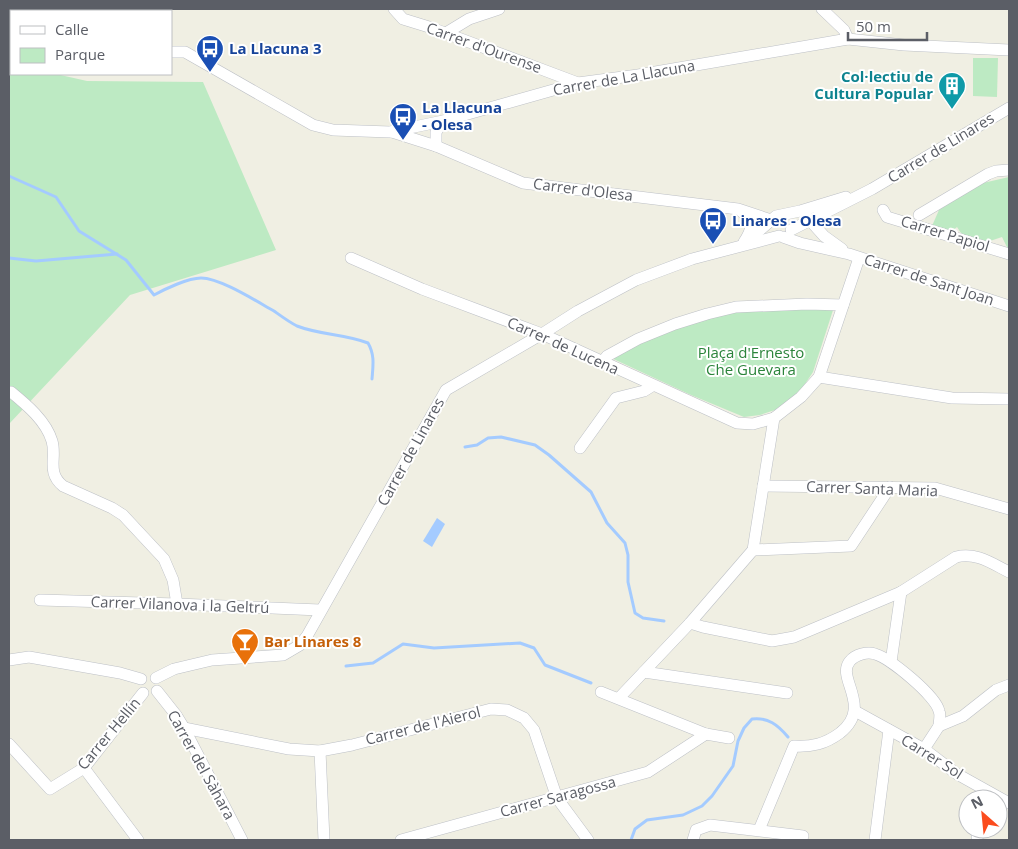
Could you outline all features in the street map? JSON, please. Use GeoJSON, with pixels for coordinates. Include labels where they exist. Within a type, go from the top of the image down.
{"type":"FeatureCollection","features":[{"type":"Feature","properties":{"kind":"street","name":"Carrer d'Ourense"},"geometry":{"type":"LineString","coordinates":[[394,9],[403,20],[446,33],[578,83]]}},
{"type":"Feature","properties":{"kind":"street"},"geometry":{"type":"LineString","coordinates":[[446,33],[469,19],[500,9]]}},
{"type":"Feature","properties":{"kind":"street"},"geometry":{"type":"LineString","coordinates":[[822,9],[844,30],[848,38]]}},
{"type":"Feature","properties":{"kind":"street","name":"Carrer de La Llacuna"},"geometry":{"type":"LineString","coordinates":[[172,52],[185,52],[313,125],[333,130],[390,132],[443,121],[578,83],[638,75],[848,38],[913,45],[1009,50]]}},
{"type":"Feature","properties":{"kind":"street","name":"Carrer de Linares"},"geometry":{"type":"LineString","coordinates":[[156,678],[174,669],[212,660],[282,655],[300,645],[307,636],[446,390],[578,311],[636,280],[692,259],[784,234],[872,189],[1009,108]]}},
{"type":"Feature","properties":{"kind":"street"},"geometry":{"type":"LineString","coordinates":[[436,146],[436,132],[443,121]]}},
{"type":"Feature","properties":{"kind":"street","name":"Carrer d'Olesa"},"geometry":{"type":"LineString","coordinates":[[390,132],[436,146],[522,183],[738,209],[771,221]]}},
{"type":"Feature","properties":{"kind":"street","name":"Carrer Papiol"},"geometry":{"type":"LineString","coordinates":[[919,215],[988,174],[1009,170]]}},
{"type":"Feature","properties":{"kind":"street","name":"Carrer de Linares"},"geometry":{"type":"LineString","coordinates":[[783,214],[872,189]]}},
{"type":"Feature","properties":{"kind":"street"},"geometry":{"type":"LineString","coordinates":[[738,209],[748,217],[751,226],[750,232],[742,246]]}},
{"type":"Feature","properties":{"kind":"street"},"geometry":{"type":"LineString","coordinates":[[824,236],[826,222],[834,209]]}},
{"type":"Feature","properties":{"kind":"street","name":"Carrer de Sant Joan"},"geometry":{"type":"LineString","coordinates":[[800,210],[824,236],[854,256]]}},
{"type":"Feature","properties":{"kind":"street","name":"Carrer Papiol"},"geometry":{"type":"LineString","coordinates":[[883,210],[887,216],[1009,254]]}},
{"type":"Feature","properties":{"kind":"street"},"geometry":{"type":"LineString","coordinates":[[783,214],[791,220],[784,234],[770,229],[771,221],[776,216],[783,214]]}},
{"type":"Feature","properties":{"kind":"street","name":"Carrer de Linares"},"geometry":{"type":"LineString","coordinates":[[742,246],[771,221]]}},
{"type":"Feature","properties":{"kind":"street","name":"Carrer de Sant Joan"},"geometry":{"type":"LineString","coordinates":[[784,234],[800,243],[854,256],[1009,306]]}},
{"type":"Feature","properties":{"kind":"street"},"geometry":{"type":"LineString","coordinates":[[619,698],[690,623],[753,550],[774,418],[801,397],[819,377],[843,305],[854,256]]}},
{"type":"Feature","properties":{"kind":"street","name":"Carrer de Lucena"},"geometry":{"type":"LineString","coordinates":[[351,258],[422,289],[542,334],[652,386],[737,423],[754,424],[774,418]]}},
{"type":"Feature","properties":{"kind":"street"},"geometry":{"type":"LineString","coordinates":[[602,362],[607,356],[638,339],[675,324],[736,307],[807,304],[843,305]]}},
{"type":"Feature","properties":{"kind":"street"},"geometry":{"type":"LineString","coordinates":[[819,377],[952,398],[1009,399]]}},
{"type":"Feature","properties":{"kind":"street"},"geometry":{"type":"LineString","coordinates":[[580,448],[616,398],[644,391],[652,386]]}},
{"type":"Feature","properties":{"kind":"street"},"geometry":{"type":"LineString","coordinates":[[11,392],[30,409],[47,430],[52,443],[52,470],[58,482],[123,515],[164,559],[173,580],[177,604]]}},
{"type":"Feature","properties":{"kind":"street","name":"Carrer Santa Maria"},"geometry":{"type":"LineString","coordinates":[[763,486],[935,488],[1009,509]]}},
{"type":"Feature","properties":{"kind":"street"},"geometry":{"type":"LineString","coordinates":[[753,550],[851,546],[890,487]]}},
{"type":"Feature","properties":{"kind":"street"},"geometry":{"type":"LineString","coordinates":[[690,623],[772,641],[794,637],[901,592],[956,557],[966,554],[977,556],[1009,572]]}},
{"type":"Feature","properties":{"kind":"street"},"geometry":{"type":"LineString","coordinates":[[891,662],[901,592]]}},
{"type":"Feature","properties":{"kind":"street","name":"Carrer Vilanova i la Geltrú"},"geometry":{"type":"LineString","coordinates":[[40,600],[320,610]]}},
{"type":"Feature","properties":{"kind":"street"},"geometry":{"type":"LineString","coordinates":[[759,830],[794,746],[811,747],[831,740],[848,727],[854,712],[853,693],[847,679],[846,670],[850,661],[860,654],[874,653],[891,662],[928,694],[939,710],[939,726],[924,749]]}},
{"type":"Feature","properties":{"kind":"street"},"geometry":{"type":"LineString","coordinates":[[9,660],[29,657],[120,673],[141,679]]}},
{"type":"Feature","properties":{"kind":"street"},"geometry":{"type":"LineString","coordinates":[[644,672],[787,693]]}},
{"type":"Feature","properties":{"kind":"street"},"geometry":{"type":"LineString","coordinates":[[148,675],[156,678],[160,685],[157,692],[150,695],[143,693],[139,685],[141,679],[148,675]]}},
{"type":"Feature","properties":{"kind":"street"},"geometry":{"type":"LineString","coordinates":[[939,726],[963,716],[996,690],[1009,685]]}},
{"type":"Feature","properties":{"kind":"street","name":"Carrer del Sàhara"},"geometry":{"type":"LineString","coordinates":[[157,692],[184,728],[242,840]]}},
{"type":"Feature","properties":{"kind":"street"},"geometry":{"type":"LineString","coordinates":[[601,692],[706,734],[729,738]]}},
{"type":"Feature","properties":{"kind":"street","name":"Carrer Hellín"},"geometry":{"type":"LineString","coordinates":[[9,744],[50,789],[84,768],[143,693]]}},
{"type":"Feature","properties":{"kind":"street","name":"Carrer de l'Aierol"},"geometry":{"type":"LineString","coordinates":[[184,728],[289,749],[320,751],[352,745],[491,709],[507,710],[524,718],[534,730],[557,798],[588,840]]}},
{"type":"Feature","properties":{"kind":"street","name":"Carrer Sol"},"geometry":{"type":"LineString","coordinates":[[854,712],[924,749],[980,789]]}},
{"type":"Feature","properties":{"kind":"street"},"geometry":{"type":"LineString","coordinates":[[876,840],[889,730]]}},
{"type":"Feature","properties":{"kind":"street","name":"Carrer Saragossa"},"geometry":{"type":"LineString","coordinates":[[401,840],[648,772],[706,734]]}},
{"type":"Feature","properties":{"kind":"street"},"geometry":{"type":"LineString","coordinates":[[320,751],[324,840]]}},
{"type":"Feature","properties":{"kind":"street"},"geometry":{"type":"LineString","coordinates":[[84,768],[138,840]]}},
{"type":"Feature","properties":{"kind":"street"},"geometry":{"type":"LineString","coordinates":[[695,835],[710,825],[803,836]]}},
{"type":"Feature","properties":{"kind":"green space"},"geometry":{"type":"Polygon","coordinates":[[[973,58],[998,58],[997,97],[973,96],[973,58]]]}},
{"type":"Feature","properties":{"kind":"green space"},"geometry":{"type":"Polygon","coordinates":[[[9,62],[10,75],[60,75],[87,81],[203,82],[276,250],[130,295],[9,424],[9,62]]]}},
{"type":"Feature","properties":{"kind":"green space"},"geometry":{"type":"Polygon","coordinates":[[[1009,177],[1009,251],[1002,237],[987,242],[963,236],[957,227],[951,232],[932,226],[939,210],[944,205],[983,183],[1009,177]]]}},
{"type":"Feature","properties":{"kind":"green space","name":"Plaça d'Ernesto Che Guevara"},"geometry":{"type":"Polygon","coordinates":[[[835,304],[813,372],[803,387],[781,408],[760,415],[744,417],[607,356],[707,314],[835,304]]]}},
{"type":"Feature","properties":{"kind":"water"},"geometry":{"type":"Polygon","coordinates":[[[437,518],[445,524],[432,547],[423,541],[437,518]]]}},
{"type":"Feature","properties":{"kind":"waterway"},"geometry":{"type":"LineString","coordinates":[[9,176],[56,197],[79,231],[126,260],[154,295],[177,284],[196,278],[218,282],[248,296],[297,326],[368,343],[373,356],[372,379]]}},
{"type":"Feature","properties":{"kind":"waterway"},"geometry":{"type":"LineString","coordinates":[[9,258],[36,261],[117,254]]}},
{"type":"Feature","properties":{"kind":"waterway"},"geometry":{"type":"LineString","coordinates":[[465,447],[477,445],[488,438],[501,437],[535,445],[549,455],[591,492],[607,523],[625,543],[628,555],[628,582],[635,613],[643,618],[664,621]]}},
{"type":"Feature","properties":{"kind":"waterway"},"geometry":{"type":"LineString","coordinates":[[346,666],[373,663],[403,644],[434,648],[520,643],[534,648],[545,665],[591,683]]}},
{"type":"Feature","properties":{"kind":"waterway"},"geometry":{"type":"LineString","coordinates":[[631,840],[635,829],[647,820],[683,815],[702,806],[712,796],[733,766],[738,741],[744,728],[752,719],[768,721],[788,737]]}},
{"type":"Feature","properties":{"kind":"place","name":"La Llacuna 3"},"geometry":{"type":"Point","coordinates":[210,73]}},
{"type":"Feature","properties":{"kind":"place","name":"Col·lectiu de Cultura Popular"},"geometry":{"type":"Point","coordinates":[952,110]}},
{"type":"Feature","properties":{"kind":"place","name":"La Llacuna - Olesa"},"geometry":{"type":"Point","coordinates":[403,141]}},
{"type":"Feature","properties":{"kind":"place","name":"Linares - Olesa"},"geometry":{"type":"Point","coordinates":[713,245]}},
{"type":"Feature","properties":{"kind":"place","name":"Bar Linares 8"},"geometry":{"type":"Point","coordinates":[245,666]}}]}
